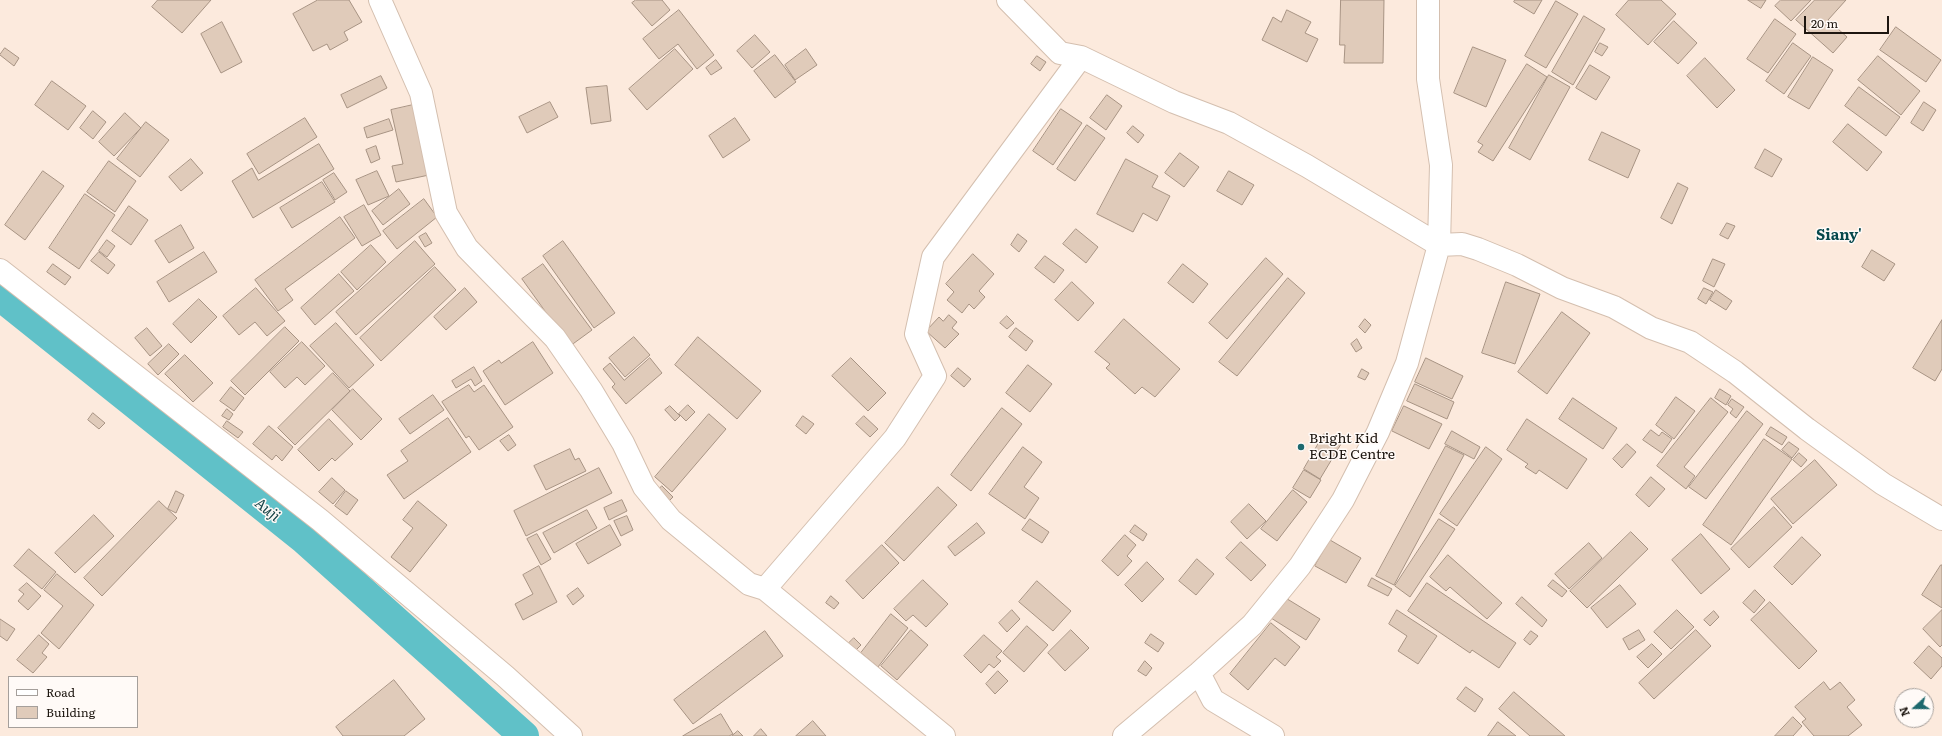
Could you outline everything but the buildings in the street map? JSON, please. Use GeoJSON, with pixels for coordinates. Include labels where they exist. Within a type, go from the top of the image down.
{"type":"FeatureCollection","features":[{"type":"Feature","properties":{"kind":"street"},"geometry":{"type":"LineString","coordinates":[[380,0],[397,42],[421,93],[446,213],[467,248],[505,285],[555,338],[592,390],[623,443],[644,487],[672,520],[750,584],[765,589],[944,736]]}},
{"type":"Feature","properties":{"kind":"street"},"geometry":{"type":"LineString","coordinates":[[1008,0],[1060,53],[1081,57],[1174,102],[1229,123],[1307,166],[1439,245],[1462,244],[1478,249],[1517,265],[1562,288],[1614,307],[1651,328],[1690,342],[1735,372],[1807,429],[1883,484],[1942,519]]}},
{"type":"Feature","properties":{"kind":"street"},"geometry":{"type":"LineString","coordinates":[[1124,736],[1199,673],[1252,625],[1300,566],[1343,500],[1378,432],[1407,363],[1439,245],[1441,165],[1428,79],[1428,0]]}},
{"type":"Feature","properties":{"kind":"street"},"geometry":{"type":"LineString","coordinates":[[765,589],[895,438],[935,376],[916,334],[933,257],[1081,57]]}},
{"type":"Feature","properties":{"kind":"street"},"geometry":{"type":"LineString","coordinates":[[0,270],[320,520],[505,676],[571,736]]}},
{"type":"Feature","properties":{"kind":"street"},"geometry":{"type":"LineString","coordinates":[[1199,673],[1213,700],[1273,736]]}},
{"type":"Feature","properties":{"kind":"waterway","name":"Auji"},"geometry":{"type":"LineString","coordinates":[[0,296],[304,539],[524,736]]}},
{"type":"Feature","properties":{"kind":"place","name":"Bright Kid ECDE Centre"},"geometry":{"type":"Point","coordinates":[1301,447]}},
{"type":"Feature","properties":{"kind":"district","name":"Siany'"},"geometry":{"type":"Point","coordinates":[1839,236]}}]}
